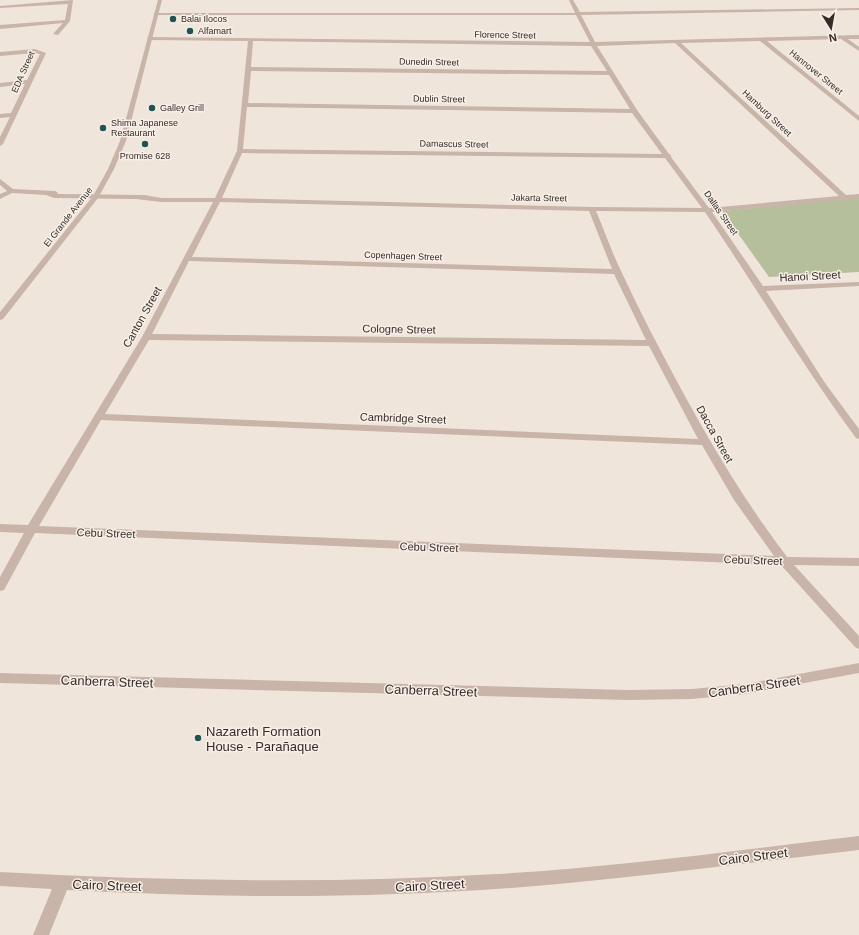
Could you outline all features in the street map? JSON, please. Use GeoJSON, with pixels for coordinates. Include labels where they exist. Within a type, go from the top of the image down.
{"type":"FeatureCollection","features":[{"type":"Feature","properties":{"kind":"street"},"geometry":{"type":"LineString","coordinates":[[1,0],[0,6],[71,1],[67,21],[56,34]]}},
{"type":"Feature","properties":{"kind":"street","name":"El Grande Avenue"},"geometry":{"type":"LineString","coordinates":[[0,317],[96,197],[123,141],[160,0]]}},
{"type":"Feature","properties":{"kind":"street","name":"Dallas Street"},"geometry":{"type":"LineString","coordinates":[[571,0],[593,44],[634,111],[669,156],[762,289],[821,384],[859,436]]}},
{"type":"Feature","properties":{"kind":"street"},"geometry":{"type":"LineString","coordinates":[[156,14],[577,14],[859,9]]}},
{"type":"Feature","properties":{"kind":"street"},"geometry":{"type":"LineString","coordinates":[[0,27],[67,21]]}},
{"type":"Feature","properties":{"kind":"street"},"geometry":{"type":"LineString","coordinates":[[842,37],[859,49]]}},
{"type":"Feature","properties":{"kind":"street","name":"Florence Street"},"geometry":{"type":"LineString","coordinates":[[150,38],[593,44],[761,38],[859,37]]}},
{"type":"Feature","properties":{"kind":"street","name":"Hannover Street"},"geometry":{"type":"LineString","coordinates":[[761,38],[859,119]]}},
{"type":"Feature","properties":{"kind":"street","name":"Canton Street"},"geometry":{"type":"LineString","coordinates":[[0,587],[31,530],[100,417],[146,337],[219,200],[240,151],[251,39]]}},
{"type":"Feature","properties":{"kind":"street","name":"Hamburg Street"},"geometry":{"type":"LineString","coordinates":[[677,42],[845,198]]}},
{"type":"Feature","properties":{"kind":"street","name":"EDA Street"},"geometry":{"type":"LineString","coordinates":[[0,54],[42,51],[42,54],[0,144]]}},
{"type":"Feature","properties":{"kind":"street","name":"Dunedin Street"},"geometry":{"type":"LineString","coordinates":[[247,69],[611,73]]}},
{"type":"Feature","properties":{"kind":"street"},"geometry":{"type":"LineString","coordinates":[[0,84],[29,82]]}},
{"type":"Feature","properties":{"kind":"street","name":"Dublin Street"},"geometry":{"type":"LineString","coordinates":[[244,105],[634,111]]}},
{"type":"Feature","properties":{"kind":"street"},"geometry":{"type":"LineString","coordinates":[[0,116],[14,115]]}},
{"type":"Feature","properties":{"kind":"street","name":"Damascus Street"},"geometry":{"type":"LineString","coordinates":[[240,151],[669,156]]}},
{"type":"Feature","properties":{"kind":"street"},"geometry":{"type":"LineString","coordinates":[[0,181],[11,191],[0,197]]}},
{"type":"Feature","properties":{"kind":"street","name":"Jakarta Street"},"geometry":{"type":"LineString","coordinates":[[11,191],[61,196],[76,195],[161,200],[707,210],[859,196]]}},
{"type":"Feature","properties":{"kind":"street","name":"Dacca Street"},"geometry":{"type":"LineString","coordinates":[[592,209],[618,272],[652,343],[705,442],[738,497],[784,561],[859,644]]}},
{"type":"Feature","properties":{"kind":"street","name":"Copenhagen Street"},"geometry":{"type":"LineString","coordinates":[[187,259],[618,272]]}},
{"type":"Feature","properties":{"kind":"street","name":"Hanoi Street"},"geometry":{"type":"LineString","coordinates":[[762,289],[859,284]]}},
{"type":"Feature","properties":{"kind":"street","name":"Cologne Street"},"geometry":{"type":"LineString","coordinates":[[146,337],[652,343]]}},
{"type":"Feature","properties":{"kind":"street","name":"Cambridge Street"},"geometry":{"type":"LineString","coordinates":[[100,417],[705,442]]}},
{"type":"Feature","properties":{"kind":"street","name":"Cebu Street"},"geometry":{"type":"LineString","coordinates":[[0,528],[784,561],[859,562]]}},
{"type":"Feature","properties":{"kind":"street","name":"Canberra Street"},"geometry":{"type":"LineString","coordinates":[[0,678],[626,695],[692,694],[745,689],[859,668]]}},
{"type":"Feature","properties":{"kind":"street","name":"Cairo Street"},"geometry":{"type":"LineString","coordinates":[[0,879],[62,883],[234,889],[358,888],[522,880],[615,872],[859,843]]}},
{"type":"Feature","properties":{"kind":"street"},"geometry":{"type":"LineString","coordinates":[[41,935],[62,883]]}},
{"type":"Feature","properties":{"kind":"green space"},"geometry":{"type":"Polygon","coordinates":[[[859,197],[859,272],[769,277],[722,211],[859,197]]]}},
{"type":"Feature","properties":{"kind":"place","name":"Balai Ilocos"},"geometry":{"type":"Point","coordinates":[173,19]}},
{"type":"Feature","properties":{"kind":"place","name":"Alfamart"},"geometry":{"type":"Point","coordinates":[190,31]}},
{"type":"Feature","properties":{"kind":"place","name":"Galley Grill"},"geometry":{"type":"Point","coordinates":[152,108]}},
{"type":"Feature","properties":{"kind":"place","name":"Shima Japanese Restaurant"},"geometry":{"type":"Point","coordinates":[103,128]}},
{"type":"Feature","properties":{"kind":"place","name":"Promise 628"},"geometry":{"type":"Point","coordinates":[145,144]}},
{"type":"Feature","properties":{"kind":"place","name":"Nazareth Formation House - Parañaque"},"geometry":{"type":"Point","coordinates":[198,738]}}]}
